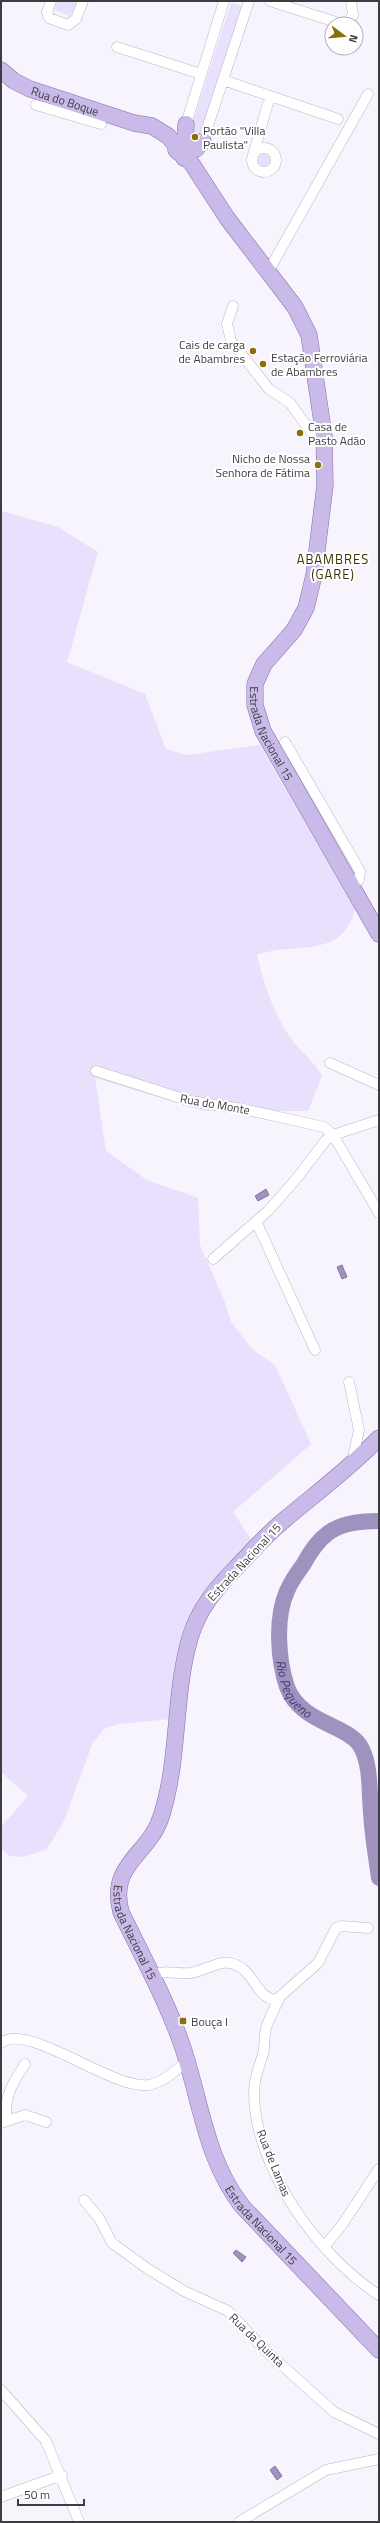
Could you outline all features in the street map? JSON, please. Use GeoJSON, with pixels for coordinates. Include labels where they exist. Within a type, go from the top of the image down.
{"type":"FeatureCollection","features":[{"type":"Feature","properties":{"kind":"main road","name":"Rua do Boque"},"geometry":{"type":"LineString","coordinates":[[1,70],[50,102],[134,123],[152,126],[168,146],[196,176],[269,274]]}},
{"type":"Feature","properties":{"kind":"main road"},"geometry":{"type":"LineString","coordinates":[[159,134],[179,130],[186,124]]}},
{"type":"Feature","properties":{"kind":"main road"},"geometry":{"type":"LineString","coordinates":[[186,124],[184,153],[196,149],[203,141]]}},
{"type":"Feature","properties":{"kind":"main road","name":"Rua do Boque"},"geometry":{"type":"LineString","coordinates":[[159,134],[184,153],[196,176]]}},
{"type":"Feature","properties":{"kind":"main road"},"geometry":{"type":"LineString","coordinates":[[196,176],[203,141]]}},
{"type":"Feature","properties":{"kind":"main road","name":"Estrada Nacional 15"},"geometry":{"type":"LineString","coordinates":[[269,274],[298,312],[309,335],[324,436],[325,485],[309,597],[297,626],[262,668],[255,684],[254,700],[258,719],[263,731],[379,934]]}},
{"type":"Feature","properties":{"kind":"main road","name":"Estrada Nacional 15"},"geometry":{"type":"LineString","coordinates":[[379,1438],[351,1465],[260,1542],[214,1592],[194,1626],[185,1659],[162,1813],[156,1829],[125,1868],[119,1885],[118,1894],[121,1912],[176,2029],[187,2061],[214,2158],[232,2192],[379,2350]]}},
{"type":"Feature","properties":{"kind":"street"},"geometry":{"type":"LineString","coordinates":[[51,1],[47,12],[49,18],[68,25],[76,19],[83,1]]}},
{"type":"Feature","properties":{"kind":"street"},"geometry":{"type":"LineString","coordinates":[[186,124],[224,1]]}},
{"type":"Feature","properties":{"kind":"street"},"geometry":{"type":"LineString","coordinates":[[203,141],[249,1]]}},
{"type":"Feature","properties":{"kind":"street"},"geometry":{"type":"LineString","coordinates":[[270,1],[342,24],[349,21],[353,16],[351,1]]}},
{"type":"Feature","properties":{"kind":"street"},"geometry":{"type":"LineString","coordinates":[[117,47],[202,74]]}},
{"type":"Feature","properties":{"kind":"street"},"geometry":{"type":"LineString","coordinates":[[223,80],[338,119]]}},
{"type":"Feature","properties":{"kind":"street"},"geometry":{"type":"LineString","coordinates":[[269,274],[368,94]]}},
{"type":"Feature","properties":{"kind":"street"},"geometry":{"type":"LineString","coordinates":[[257,138],[273,152],[276,160],[273,167],[267,171],[260,171],[254,166],[253,155],[257,138],[270,96]]}},
{"type":"Feature","properties":{"kind":"street"},"geometry":{"type":"LineString","coordinates":[[36,104],[50,102],[101,124]]}},
{"type":"Feature","properties":{"kind":"street"},"geometry":{"type":"LineString","coordinates":[[253,155],[259,149],[267,148]]}},
{"type":"Feature","properties":{"kind":"street"},"geometry":{"type":"LineString","coordinates":[[233,306],[227,324],[231,340],[269,389],[290,403],[311,432],[324,436]]}},
{"type":"Feature","properties":{"kind":"street"},"geometry":{"type":"LineString","coordinates":[[286,742],[360,871],[359,880],[351,885]]}},
{"type":"Feature","properties":{"kind":"street"},"geometry":{"type":"LineString","coordinates":[[330,1063],[379,1085]]}},
{"type":"Feature","properties":{"kind":"street","name":"Rua do Monte"},"geometry":{"type":"LineString","coordinates":[[96,1071],[190,1101],[243,1109],[316,1124],[324,1127],[333,1135]]}},
{"type":"Feature","properties":{"kind":"street"},"geometry":{"type":"LineString","coordinates":[[212,1259],[256,1221],[284,1194],[322,1143],[333,1135],[379,1120]]}},
{"type":"Feature","properties":{"kind":"street"},"geometry":{"type":"LineString","coordinates":[[333,1135],[379,1213]]}},
{"type":"Feature","properties":{"kind":"street"},"geometry":{"type":"LineString","coordinates":[[256,1221],[315,1350]]}},
{"type":"Feature","properties":{"kind":"street"},"geometry":{"type":"LineString","coordinates":[[349,1382],[359,1430],[351,1465]]}},
{"type":"Feature","properties":{"kind":"street"},"geometry":{"type":"LineString","coordinates":[[151,1975],[170,1971],[190,1973],[214,1964],[230,1962],[244,1970],[266,1996],[273,2000],[279,1999],[318,1963],[336,1928],[341,1926],[368,1928]]}},
{"type":"Feature","properties":{"kind":"street","name":"Rua de Lamas"},"geometry":{"type":"LineString","coordinates":[[279,1999],[266,2028],[263,2054],[256,2076],[254,2095],[259,2126],[264,2144],[289,2201],[324,2247],[356,2280],[379,2295]]}},
{"type":"Feature","properties":{"kind":"street"},"geometry":{"type":"LineString","coordinates":[[1,2043],[14,2038],[31,2042],[60,2052],[111,2079],[136,2085],[154,2084],[171,2074],[187,2061]]}},
{"type":"Feature","properties":{"kind":"street"},"geometry":{"type":"LineString","coordinates":[[25,2064],[8,2094],[5,2105],[4,2122],[26,2115],[46,2122]]}},
{"type":"Feature","properties":{"kind":"street"},"geometry":{"type":"LineString","coordinates":[[324,2247],[342,2225],[379,2169]]}},
{"type":"Feature","properties":{"kind":"street","name":"Rua da Quinta"},"geometry":{"type":"LineString","coordinates":[[84,2200],[99,2218],[112,2243],[148,2269],[184,2291],[228,2311],[265,2350],[334,2412],[379,2434]]}},
{"type":"Feature","properties":{"kind":"street"},"geometry":{"type":"LineString","coordinates":[[1,2390],[42,2435],[62,2475],[79,2522]]}},
{"type":"Feature","properties":{"kind":"street"},"geometry":{"type":"LineString","coordinates":[[239,2522],[326,2470],[379,2459]]}},
{"type":"Feature","properties":{"kind":"street"},"geometry":{"type":"LineString","coordinates":[[1,2497],[62,2475]]}},
{"type":"Feature","properties":{"kind":"shaded area"},"geometry":{"type":"Polygon","coordinates":[[[56,1],[79,1],[70,16],[55,10],[56,1]]]}},
{"type":"Feature","properties":{"kind":"shaded area"},"geometry":{"type":"Polygon","coordinates":[[[231,3],[242,6],[200,137],[189,134],[231,3]]]}},
{"type":"Feature","properties":{"kind":"shaded area"},"geometry":{"type":"Polygon","coordinates":[[[264,154],[268,156],[270,160],[268,164],[264,166],[260,164],[258,160],[260,156],[264,154]]]}},
{"type":"Feature","properties":{"kind":"shaded area"},"geometry":{"type":"Polygon","coordinates":[[[1,511],[58,527],[98,552],[67,662],[145,694],[166,749],[186,755],[260,745],[355,909],[349,925],[339,936],[328,943],[271,951],[257,955],[266,988],[280,1020],[292,1040],[322,1076],[308,1111],[205,1111],[95,1078],[106,1151],[147,1180],[198,1198],[200,1245],[224,1300],[231,1322],[253,1350],[275,1365],[311,1444],[233,1512],[253,1542],[210,1587],[170,1719],[120,1724],[105,1728],[93,1742],[64,1821],[47,1849],[24,1857],[10,1856],[1,1848],[1,1827],[28,1796],[1,1772],[1,511]]]}},
{"type":"Feature","properties":{"kind":"shaded area"},"geometry":{"type":"Polygon","coordinates":[[[266,1189],[269,1195],[258,1201],[255,1196],[266,1189]]]}},
{"type":"Feature","properties":{"kind":"shaded area"},"geometry":{"type":"Polygon","coordinates":[[[342,1265],[347,1277],[342,1279],[337,1267],[342,1265]]]}},
{"type":"Feature","properties":{"kind":"shaded area"},"geometry":{"type":"Polygon","coordinates":[[[236,2250],[246,2257],[242,2262],[233,2253],[236,2250]]]}},
{"type":"Feature","properties":{"kind":"shaded area"},"geometry":{"type":"Polygon","coordinates":[[[275,2466],[282,2476],[277,2480],[270,2470],[275,2466]]]}},
{"type":"Feature","properties":{"kind":"waterway","name":"Rio Pequeno"},"geometry":{"type":"LineString","coordinates":[[379,1521],[359,1522],[338,1527],[332,1530],[316,1544],[287,1591],[283,1602],[279,1626],[280,1652],[284,1676],[287,1687],[294,1700],[314,1717],[348,1734],[356,1741],[365,1756],[368,1772],[372,1828],[379,1878]]}},
{"type":"Feature","properties":{"kind":"place","name":"Portão \"Villa Paulista\""},"geometry":{"type":"Point","coordinates":[195,137]}},
{"type":"Feature","properties":{"kind":"place","name":"Cais de carga de Abambres"},"geometry":{"type":"Point","coordinates":[253,351]}},
{"type":"Feature","properties":{"kind":"place","name":"Estação Ferroviária de Abambres"},"geometry":{"type":"Point","coordinates":[263,364]}},
{"type":"Feature","properties":{"kind":"place","name":"Casa de Pasto Adão"},"geometry":{"type":"Point","coordinates":[300,433]}},
{"type":"Feature","properties":{"kind":"place","name":"Nicho de Nossa Senhora de Fátima"},"geometry":{"type":"Point","coordinates":[318,465]}},
{"type":"Feature","properties":{"kind":"place","name":"Bouça I"},"geometry":{"type":"Point","coordinates":[183,2021]}},
{"type":"Feature","properties":{"kind":"district","name":"ABAMBRES (GARE)"},"geometry":{"type":"Point","coordinates":[333,566]}}]}
